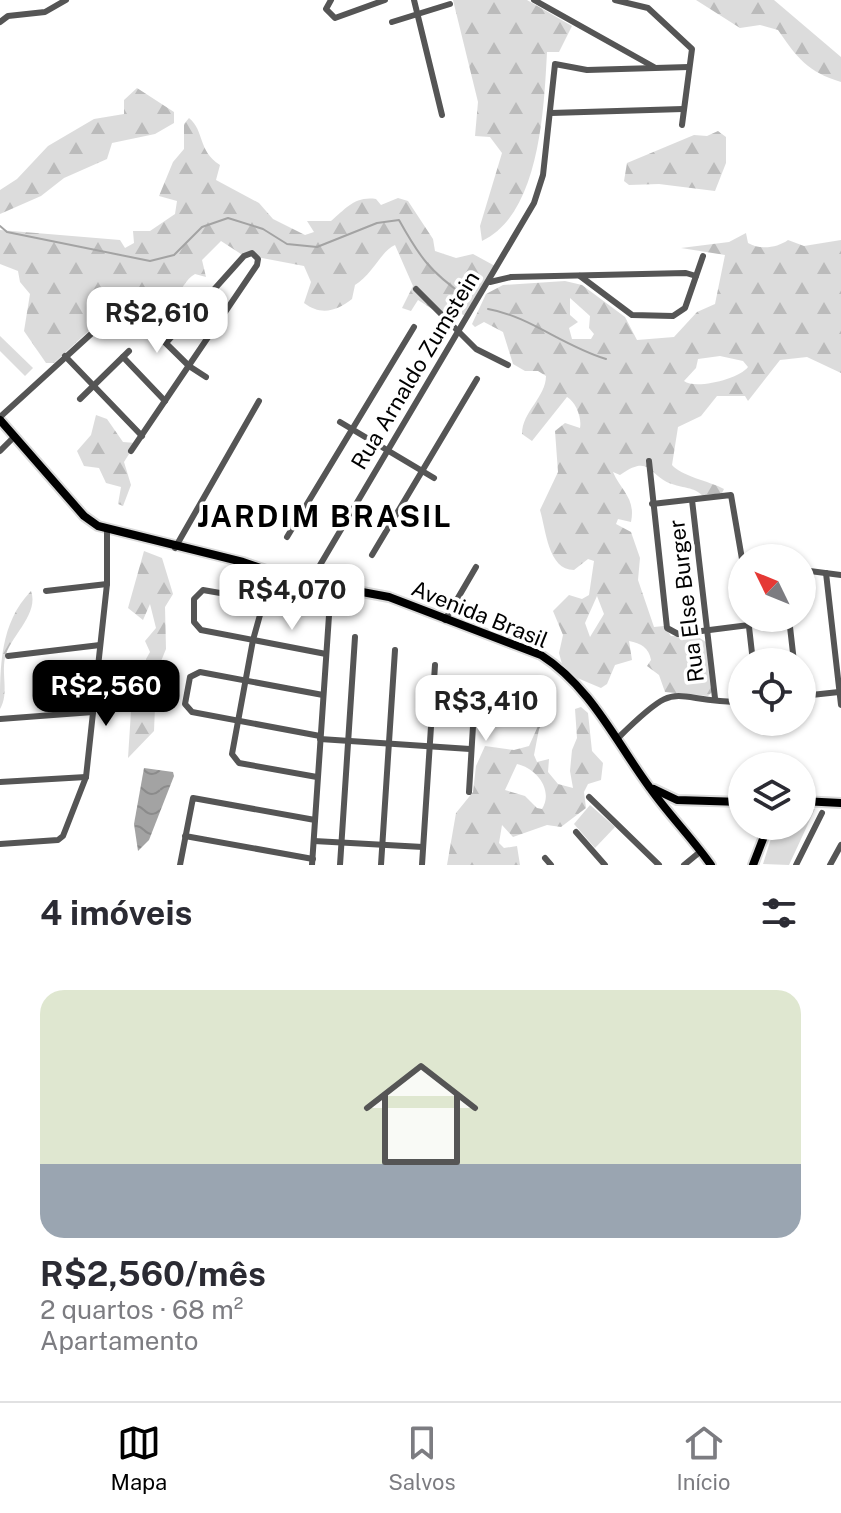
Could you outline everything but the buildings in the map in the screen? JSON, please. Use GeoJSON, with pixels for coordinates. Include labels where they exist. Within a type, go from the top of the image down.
{"type":"FeatureCollection","features":[{"type":"Feature","properties":{"kind":"main road","name":"Avenida Brasil"},"geometry":{"type":"LineString","coordinates":[[0,418],[84,516],[107,530],[310,582],[389,597],[541,655],[555,664],[619,737],[646,784],[711,865]]}},
{"type":"Feature","properties":{"kind":"main road"},"geometry":{"type":"LineString","coordinates":[[646,784],[681,804],[728,802]]}},
{"type":"Feature","properties":{"kind":"main road"},"geometry":{"type":"LineString","coordinates":[[816,802],[841,803]]}},
{"type":"Feature","properties":{"kind":"main road"},"geometry":{"type":"LineString","coordinates":[[677,822],[681,804]]}},
{"type":"Feature","properties":{"kind":"main road"},"geometry":{"type":"LineString","coordinates":[[753,865],[763,840]]}},
{"type":"Feature","properties":{"kind":"street"},"geometry":{"type":"LineString","coordinates":[[0,22],[8,16],[45,12],[66,0]]}},
{"type":"Feature","properties":{"kind":"street"},"geometry":{"type":"LineString","coordinates":[[331,0],[326,9],[335,18],[385,0]]}},
{"type":"Feature","properties":{"kind":"street"},"geometry":{"type":"LineString","coordinates":[[414,0],[442,115]]}},
{"type":"Feature","properties":{"kind":"street"},"geometry":{"type":"LineString","coordinates":[[534,0],[657,68]]}},
{"type":"Feature","properties":{"kind":"street"},"geometry":{"type":"LineString","coordinates":[[615,0],[648,8],[688,44],[693,55],[682,125]]}},
{"type":"Feature","properties":{"kind":"street"},"geometry":{"type":"LineString","coordinates":[[392,22],[450,4]]}},
{"type":"Feature","properties":{"kind":"street"},"geometry":{"type":"LineString","coordinates":[[636,56],[636,69],[689,67]]}},
{"type":"Feature","properties":{"kind":"street","name":"Rua Arnaldo Zumstein"},"geometry":{"type":"LineString","coordinates":[[310,582],[490,282],[539,190],[555,64],[587,70],[636,69]]}},
{"type":"Feature","properties":{"kind":"street"},"geometry":{"type":"LineString","coordinates":[[551,113],[683,109]]}},
{"type":"Feature","properties":{"kind":"street"},"geometry":{"type":"LineString","coordinates":[[131,451],[259,261],[252,253],[244,256],[166,343]]}},
{"type":"Feature","properties":{"kind":"street"},"geometry":{"type":"LineString","coordinates":[[579,276],[638,316],[680,314],[703,256]]}},
{"type":"Feature","properties":{"kind":"street"},"geometry":{"type":"LineString","coordinates":[[496,271],[511,277]]}},
{"type":"Feature","properties":{"kind":"street"},"geometry":{"type":"LineString","coordinates":[[490,282],[511,277],[686,273],[696,276]]}},
{"type":"Feature","properties":{"kind":"street"},"geometry":{"type":"LineString","coordinates":[[416,289],[476,349],[508,365]]}},
{"type":"Feature","properties":{"kind":"street"},"geometry":{"type":"LineString","coordinates":[[0,418],[125,303],[189,366],[206,377]]}},
{"type":"Feature","properties":{"kind":"street"},"geometry":{"type":"LineString","coordinates":[[287,537],[414,327]]}},
{"type":"Feature","properties":{"kind":"street"},"geometry":{"type":"LineString","coordinates":[[80,399],[129,351]]}},
{"type":"Feature","properties":{"kind":"street"},"geometry":{"type":"LineString","coordinates":[[65,356],[142,436]]}},
{"type":"Feature","properties":{"kind":"street"},"geometry":{"type":"LineString","coordinates":[[123,357],[165,401]]}},
{"type":"Feature","properties":{"kind":"street"},"geometry":{"type":"LineString","coordinates":[[372,555],[477,379]]}},
{"type":"Feature","properties":{"kind":"street"},"geometry":{"type":"LineString","coordinates":[[175,548],[259,401]]}},
{"type":"Feature","properties":{"kind":"street"},"geometry":{"type":"LineString","coordinates":[[340,422],[434,478]]}},
{"type":"Feature","properties":{"kind":"street"},"geometry":{"type":"LineString","coordinates":[[0,451],[15,436]]}},
{"type":"Feature","properties":{"kind":"street"},"geometry":{"type":"LineString","coordinates":[[649,461],[667,628],[673,634],[709,632],[728,627]]}},
{"type":"Feature","properties":{"kind":"street"},"geometry":{"type":"LineString","coordinates":[[652,504],[727,495],[734,499],[740,544]]}},
{"type":"Feature","properties":{"kind":"street","name":"Rua Else Burger"},"geometry":{"type":"LineString","coordinates":[[692,500],[715,698]]}},
{"type":"Feature","properties":{"kind":"street"},"geometry":{"type":"LineString","coordinates":[[0,844],[58,840],[63,836],[86,777],[107,584],[107,530]]}},
{"type":"Feature","properties":{"kind":"street"},"geometry":{"type":"LineString","coordinates":[[445,620],[476,567]]}},
{"type":"Feature","properties":{"kind":"street"},"geometry":{"type":"LineString","coordinates":[[272,572],[253,640],[232,754],[235,759],[317,777]]}},
{"type":"Feature","properties":{"kind":"street"},"geometry":{"type":"LineString","coordinates":[[816,572],[841,575]]}},
{"type":"Feature","properties":{"kind":"street"},"geometry":{"type":"LineString","coordinates":[[826,573],[841,705]]}},
{"type":"Feature","properties":{"kind":"street"},"geometry":{"type":"LineString","coordinates":[[46,591],[107,584]]}},
{"type":"Feature","properties":{"kind":"street"},"geometry":{"type":"LineString","coordinates":[[185,836],[312,862],[331,586]]}},
{"type":"Feature","properties":{"kind":"street"},"geometry":{"type":"LineString","coordinates":[[326,654],[196,628],[194,599],[197,592],[203,590],[329,612]]}},
{"type":"Feature","properties":{"kind":"street"},"geometry":{"type":"LineString","coordinates":[[340,865],[355,637]]}},
{"type":"Feature","properties":{"kind":"street"},"geometry":{"type":"LineString","coordinates":[[8,656],[100,645]]}},
{"type":"Feature","properties":{"kind":"street"},"geometry":{"type":"LineString","coordinates":[[381,865],[395,650]]}},
{"type":"Feature","properties":{"kind":"street"},"geometry":{"type":"LineString","coordinates":[[422,865],[435,665]]}},
{"type":"Feature","properties":{"kind":"street"},"geometry":{"type":"LineString","coordinates":[[323,695],[194,673],[185,704],[187,709],[320,738],[470,749]]}},
{"type":"Feature","properties":{"kind":"street"},"geometry":{"type":"LineString","coordinates":[[816,694],[839,692]]}},
{"type":"Feature","properties":{"kind":"street"},"geometry":{"type":"LineString","coordinates":[[469,792],[475,693]]}},
{"type":"Feature","properties":{"kind":"street"},"geometry":{"type":"LineString","coordinates":[[619,737],[662,698],[677,694],[728,700]]}},
{"type":"Feature","properties":{"kind":"street"},"geometry":{"type":"LineString","coordinates":[[0,719],[93,712]]}},
{"type":"Feature","properties":{"kind":"street"},"geometry":{"type":"LineString","coordinates":[[0,782],[86,777]]}},
{"type":"Feature","properties":{"kind":"street"},"geometry":{"type":"LineString","coordinates":[[589,797],[659,865]]}},
{"type":"Feature","properties":{"kind":"street"},"geometry":{"type":"LineString","coordinates":[[180,865],[193,798],[315,820]]}},
{"type":"Feature","properties":{"kind":"street"},"geometry":{"type":"LineString","coordinates":[[796,865],[822,813]]}},
{"type":"Feature","properties":{"kind":"street"},"geometry":{"type":"LineString","coordinates":[[576,832],[605,865]]}},
{"type":"Feature","properties":{"kind":"street"},"geometry":{"type":"LineString","coordinates":[[314,841],[423,847]]}},
{"type":"Feature","properties":{"kind":"street"},"geometry":{"type":"LineString","coordinates":[[830,865],[841,845]]}},
{"type":"Feature","properties":{"kind":"street"},"geometry":{"type":"LineString","coordinates":[[684,865],[701,851]]}},
{"type":"Feature","properties":{"kind":"street"},"geometry":{"type":"LineString","coordinates":[[545,858],[551,865]]}},
{"type":"Feature","properties":{"kind":"green space"},"geometry":{"type":"Polygon","coordinates":[[[453,0],[527,0],[572,26],[559,52],[547,52],[540,129],[527,184],[516,208],[501,227],[482,241],[480,226],[502,153],[490,137],[475,136],[478,102],[453,0]]]}},
{"type":"Feature","properties":{"kind":"green space"},"geometry":{"type":"Polygon","coordinates":[[[696,0],[774,0],[841,57],[841,82],[820,74],[804,63],[778,30],[760,25],[740,28],[696,0]]]}},
{"type":"Feature","properties":{"kind":"green space"},"geometry":{"type":"Polygon","coordinates":[[[137,88],[174,112],[174,123],[155,134],[112,143],[107,159],[64,178],[41,196],[0,214],[0,190],[17,179],[48,146],[94,119],[124,114],[124,100],[137,88]]]}},
{"type":"Feature","properties":{"kind":"green space"},"geometry":{"type":"Polygon","coordinates":[[[189,118],[204,147],[220,165],[216,180],[259,203],[273,219],[305,235],[314,232],[307,221],[331,221],[356,201],[376,199],[381,205],[398,198],[408,201],[433,239],[435,251],[456,258],[473,254],[495,266],[465,316],[457,311],[448,319],[418,300],[411,311],[402,308],[413,286],[395,245],[355,285],[352,299],[341,307],[323,311],[304,303],[311,282],[304,266],[241,254],[221,241],[202,260],[206,277],[195,274],[189,279],[170,308],[158,319],[149,321],[120,302],[54,363],[46,363],[24,331],[30,294],[20,282],[18,271],[0,264],[0,230],[120,240],[125,248],[134,243],[133,231],[150,231],[175,214],[177,201],[159,196],[173,162],[184,149],[184,124],[189,118]]]}},
{"type":"Feature","properties":{"kind":"green space"},"geometry":{"type":"Polygon","coordinates":[[[718,131],[726,137],[726,163],[715,191],[659,184],[629,185],[624,181],[627,163],[694,135],[707,136],[718,131]]]}},
{"type":"Feature","properties":{"kind":"green space"},"geometry":{"type":"Polygon","coordinates":[[[746,233],[748,243],[763,247],[788,240],[804,246],[841,240],[841,373],[807,357],[780,360],[748,401],[745,396],[717,396],[701,416],[678,427],[672,465],[724,489],[722,493],[703,496],[664,480],[644,466],[620,475],[613,472],[630,501],[632,514],[631,522],[618,519],[616,524],[631,532],[640,558],[638,580],[654,627],[664,626],[671,636],[698,637],[706,642],[713,691],[708,696],[665,692],[659,675],[647,666],[651,660],[646,649],[629,641],[632,660],[615,665],[607,684],[601,688],[575,677],[562,664],[559,653],[563,635],[553,611],[569,595],[582,599],[589,595],[594,561],[588,559],[574,570],[559,563],[550,548],[540,510],[558,472],[555,431],[565,423],[580,428],[578,411],[567,397],[532,441],[522,434],[546,376],[538,371],[525,371],[513,364],[503,332],[484,322],[475,327],[472,324],[486,294],[503,285],[565,281],[582,285],[625,317],[637,340],[674,337],[697,312],[715,304],[725,255],[681,248],[729,242],[746,233]],[[570,298],[570,315],[578,322],[569,328],[572,339],[591,339],[594,334],[589,328],[590,316],[570,298]],[[720,356],[698,359],[696,368],[684,381],[697,384],[717,382],[736,376],[748,367],[743,361],[720,356]],[[597,596],[585,623],[590,637],[604,614],[597,596]]]}},
{"type":"Feature","properties":{"kind":"green space"},"geometry":{"type":"Polygon","coordinates":[[[0,336],[33,368],[25,376],[0,351],[0,336]]]}},
{"type":"Feature","properties":{"kind":"green space"},"geometry":{"type":"Polygon","coordinates":[[[96,415],[107,419],[123,442],[136,443],[124,462],[131,485],[123,506],[118,504],[121,487],[106,483],[99,468],[84,466],[77,451],[91,435],[96,415]]]}},
{"type":"Feature","properties":{"kind":"green space"},"geometry":{"type":"Polygon","coordinates":[[[144,551],[162,558],[173,594],[165,607],[166,649],[155,676],[160,703],[155,707],[154,731],[128,758],[131,711],[125,687],[135,677],[147,681],[146,659],[150,652],[145,641],[156,628],[150,604],[143,620],[128,608],[144,551]]]}},
{"type":"Feature","properties":{"kind":"green space"},"geometry":{"type":"Polygon","coordinates":[[[31,591],[33,599],[28,615],[6,654],[4,696],[0,709],[4,646],[13,617],[31,591]]]}},
{"type":"Feature","properties":{"kind":"green space"},"geometry":{"type":"Polygon","coordinates":[[[547,706],[554,707],[539,729],[534,755],[537,762],[549,759],[548,772],[558,784],[573,788],[570,771],[572,750],[577,738],[575,709],[581,707],[588,713],[592,751],[603,763],[601,780],[588,784],[584,792],[586,808],[561,827],[547,825],[513,837],[502,825],[499,843],[504,848],[517,846],[520,865],[447,865],[456,813],[473,792],[476,766],[485,746],[514,750],[529,746],[547,706]],[[517,764],[505,790],[525,796],[542,809],[546,795],[544,787],[536,775],[517,764]]]}},
{"type":"Feature","properties":{"kind":"green space"},"geometry":{"type":"Polygon","coordinates":[[[590,805],[615,827],[595,848],[574,824],[590,805]]]}},
{"type":"Feature","properties":{"kind":"green space"},"geometry":{"type":"Polygon","coordinates":[[[771,840],[801,840],[789,865],[763,864],[771,840]]]}},
{"type":"Feature","properties":{"kind":"water"},"geometry":{"type":"Polygon","coordinates":[[[144,768],[173,772],[174,776],[149,840],[138,851],[134,824],[144,768]]]}},
{"type":"Feature","properties":{"kind":"waterway"},"geometry":{"type":"LineString","coordinates":[[0,226],[7,232],[150,261],[174,255],[202,227],[228,218],[263,229],[287,244],[317,247],[377,223],[399,220],[426,262],[465,296]]}},
{"type":"Feature","properties":{"kind":"waterway"},"geometry":{"type":"LineString","coordinates":[[488,309],[518,318],[606,359]]}},
{"type":"Feature","properties":{"kind":"district","name":"JARDIM BRASIL"},"geometry":{"type":"Point","coordinates":[325,517]}}]}
